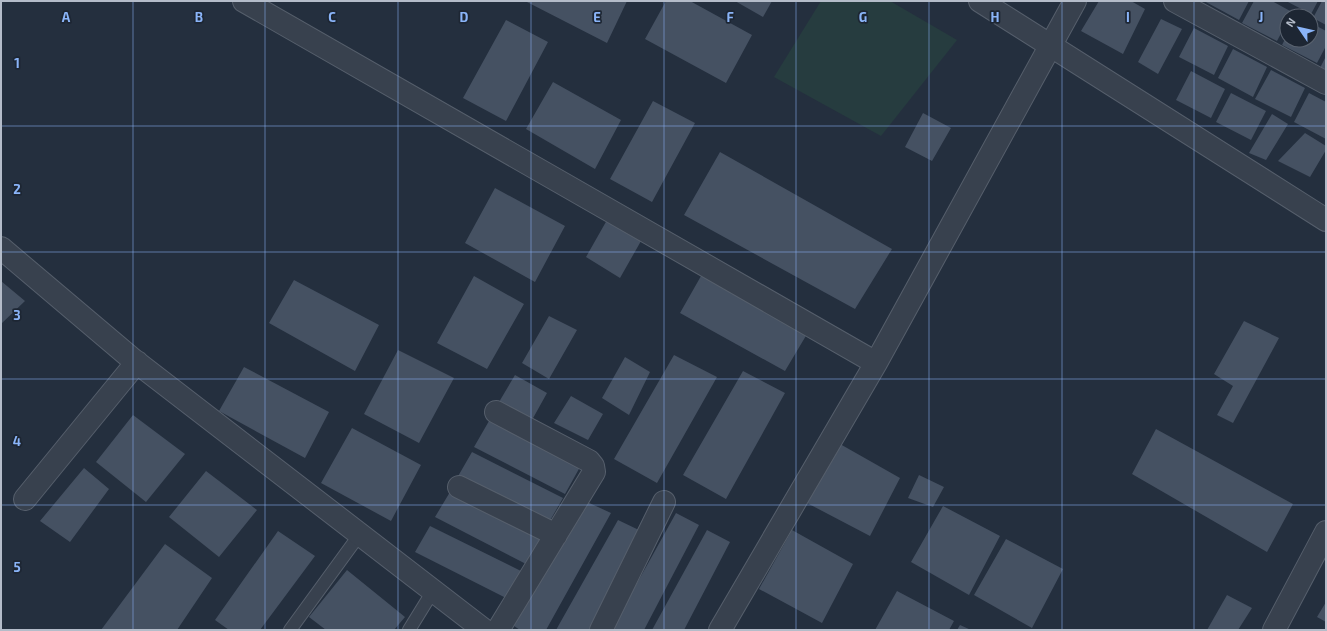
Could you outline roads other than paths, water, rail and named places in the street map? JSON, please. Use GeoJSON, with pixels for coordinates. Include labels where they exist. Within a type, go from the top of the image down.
{"type":"FeatureCollection","features":[{"type":"Feature","properties":{"kind":"street"},"geometry":{"type":"LineString","coordinates":[[244,1],[876,363]]}},
{"type":"Feature","properties":{"kind":"street"},"geometry":{"type":"LineString","coordinates":[[980,1],[1326,220]]}},
{"type":"Feature","properties":{"kind":"street"},"geometry":{"type":"LineString","coordinates":[[720,630],[876,363],[1075,1]]}},
{"type":"Feature","properties":{"kind":"street"},"geometry":{"type":"LineString","coordinates":[[1174,1],[1326,83]]}},
{"type":"Feature","properties":{"kind":"street"},"geometry":{"type":"LineString","coordinates":[[1,248],[137,362],[484,630]]}},
{"type":"Feature","properties":{"kind":"street"},"geometry":{"type":"LineString","coordinates":[[25,499],[137,362]]}},
{"type":"Feature","properties":{"kind":"street"},"geometry":{"type":"LineString","coordinates":[[496,412],[588,461],[593,466],[594,472],[498,630]]}},
{"type":"Feature","properties":{"kind":"street"},"geometry":{"type":"LineString","coordinates":[[459,487],[556,536]]}},
{"type":"Feature","properties":{"kind":"street"},"geometry":{"type":"LineString","coordinates":[[601,630],[664,502]]}},
{"type":"Feature","properties":{"kind":"street"},"geometry":{"type":"LineString","coordinates":[[1274,630],[1326,532]]}},
{"type":"Feature","properties":{"kind":"lane"},"geometry":{"type":"LineString","coordinates":[[290,630],[360,534]]}},
{"type":"Feature","properties":{"kind":"lane"},"geometry":{"type":"LineString","coordinates":[[408,630],[433,591]]}}]}
